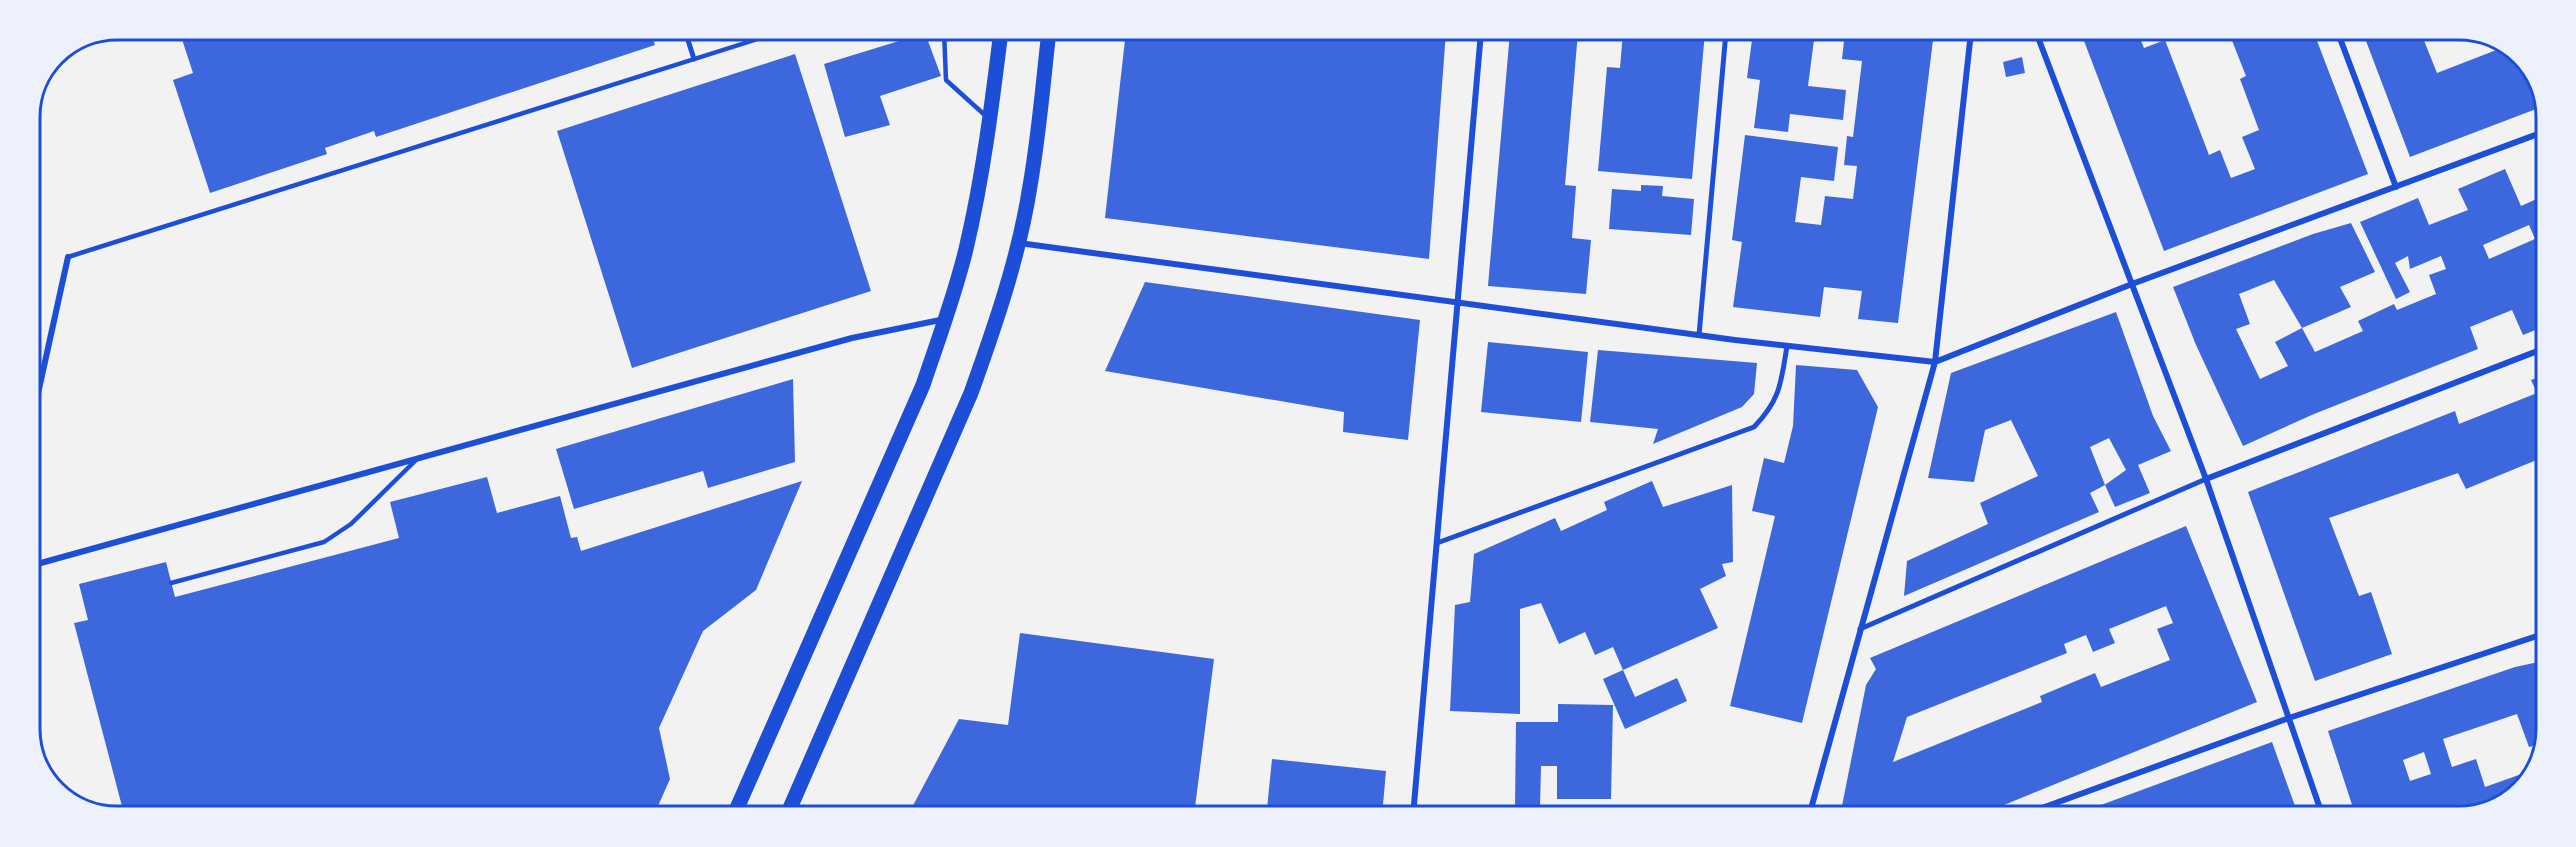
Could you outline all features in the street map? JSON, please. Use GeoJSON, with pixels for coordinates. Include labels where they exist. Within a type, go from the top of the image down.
{"type":"FeatureCollection","features":[{"type":"Feature","properties":{"kind":"main road"},"geometry":{"type":"LineString","coordinates":[[738,806],[922,385],[946,319],[966,251],[981,178],[1000,40]]}},
{"type":"Feature","properties":{"kind":"main road"},"geometry":{"type":"LineString","coordinates":[[792,806],[971,393],[994,327],[1018,243],[1030,186],[1048,40]]}},
{"type":"Feature","properties":{"kind":"street"},"geometry":{"type":"LineString","coordinates":[[688,40],[694,59]]}},
{"type":"Feature","properties":{"kind":"street"},"geometry":{"type":"LineString","coordinates":[[1414,806],[1480,40]]}},
{"type":"Feature","properties":{"kind":"street"},"geometry":{"type":"LineString","coordinates":[[1699,335],[1725,40]]}},
{"type":"Feature","properties":{"kind":"street"},"geometry":{"type":"LineString","coordinates":[[1812,806],[1935,362],[1970,40]]}},
{"type":"Feature","properties":{"kind":"street"},"geometry":{"type":"LineString","coordinates":[[2039,40],[2206,479],[2319,806]]}},
{"type":"Feature","properties":{"kind":"street"},"geometry":{"type":"LineString","coordinates":[[2341,40],[2396,187]]}},
{"type":"Feature","properties":{"kind":"street"},"geometry":{"type":"LineString","coordinates":[[1018,243],[1699,335],[1935,362],[2132,284],[2535,135]]}},
{"type":"Feature","properties":{"kind":"street"},"geometry":{"type":"LineString","coordinates":[[40,383],[68,257]]}},
{"type":"Feature","properties":{"kind":"street"},"geometry":{"type":"LineString","coordinates":[[41,563],[852,338],[946,319]]}},
{"type":"Feature","properties":{"kind":"street"},"geometry":{"type":"LineString","coordinates":[[1437,543],[1754,427],[1771,410],[1780,385],[1787,346]]}},
{"type":"Feature","properties":{"kind":"street"},"geometry":{"type":"LineString","coordinates":[[1860,629],[2206,479],[2535,352]]}},
{"type":"Feature","properties":{"kind":"street"},"geometry":{"type":"LineString","coordinates":[[2047,806],[2289,718],[2536,636]]}},
{"type":"Feature","properties":{"kind":"lane"},"geometry":{"type":"LineString","coordinates":[[68,257],[754,40]]}},
{"type":"Feature","properties":{"kind":"lane"},"geometry":{"type":"LineString","coordinates":[[944,40],[946,80],[990,120]]}},
{"type":"Feature","properties":{"kind":"lane"},"geometry":{"type":"LineString","coordinates":[[171,583],[324,542],[351,524],[417,458]]}},
{"type":"Feature","properties":{"kind":"building"},"geometry":{"type":"Polygon","coordinates":[[[182,40],[653,40],[655,45],[376,137],[374,131],[325,148],[327,154],[210,193],[173,80],[193,73],[182,40]]]}},
{"type":"Feature","properties":{"kind":"building"},"geometry":{"type":"Polygon","coordinates":[[[902,40],[928,40],[941,76],[880,96],[890,125],[845,137],[824,64],[902,40]]]}},
{"type":"Feature","properties":{"kind":"building"},"geometry":{"type":"Polygon","coordinates":[[[1125,40],[1445,40],[1429,259],[1105,218],[1125,40]]]}},
{"type":"Feature","properties":{"kind":"building"},"geometry":{"type":"Polygon","coordinates":[[[1509,40],[1577,40],[1565,185],[1576,186],[1572,238],[1591,240],[1586,294],[1488,286],[1509,40]]]}},
{"type":"Feature","properties":{"kind":"building"},"geometry":{"type":"Polygon","coordinates":[[[1622,40],[1704,40],[1692,179],[1598,171],[1607,67],[1620,68],[1622,40]]]}},
{"type":"Feature","properties":{"kind":"building"},"geometry":{"type":"Polygon","coordinates":[[[1752,40],[1814,40],[1808,86],[1846,90],[1843,120],[1790,114],[1788,132],[1754,128],[1760,80],[1747,78],[1752,40]]]}},
{"type":"Feature","properties":{"kind":"building"},"geometry":{"type":"Polygon","coordinates":[[[1844,40],[1933,40],[1898,323],[1858,319],[1862,291],[1824,287],[1820,317],[1733,307],[1742,242],[1732,240],[1745,135],[1838,147],[1834,181],[1801,177],[1795,222],[1821,225],[1825,196],[1853,199],[1857,166],[1844,165],[1847,136],[1853,137],[1862,61],[1842,59],[1844,40]]]}},
{"type":"Feature","properties":{"kind":"building"},"geometry":{"type":"Polygon","coordinates":[[[2084,40],[2141,40],[2144,48],[2165,40],[2209,155],[2220,150],[2231,178],[2255,169],[2242,137],[2259,130],[2240,79],[2246,76],[2232,40],[2317,40],[2368,174],[2164,251],[2084,40]]]}},
{"type":"Feature","properties":{"kind":"building"},"geometry":{"type":"Polygon","coordinates":[[[2366,40],[2424,40],[2437,73],[2496,50],[2506,56],[2523,75],[2530,88],[2535,110],[2410,157],[2366,40]]]}},
{"type":"Feature","properties":{"kind":"building"},"geometry":{"type":"Polygon","coordinates":[[[795,54],[871,291],[632,368],[557,131],[795,54]]]}},
{"type":"Feature","properties":{"kind":"building"},"geometry":{"type":"Polygon","coordinates":[[[2022,57],[2025,73],[2006,77],[2003,62],[2022,57]]]}},
{"type":"Feature","properties":{"kind":"building"},"geometry":{"type":"Polygon","coordinates":[[[2505,169],[2521,206],[2535,200],[2535,330],[2523,335],[2512,310],[2470,327],[2478,349],[2314,414],[2243,446],[2196,345],[2173,287],[2313,234],[2351,223],[2375,272],[2340,287],[2351,307],[2302,328],[2315,352],[2363,331],[2358,321],[2394,304],[2397,310],[2436,294],[2429,275],[2446,269],[2441,256],[2410,269],[2408,256],[2395,263],[2410,292],[2396,299],[2360,222],[2418,198],[2429,225],[2468,210],[2458,189],[2505,169]],[[2529,225],[2483,245],[2489,259],[2535,239],[2529,225]],[[2274,280],[2239,294],[2250,324],[2236,329],[2260,379],[2288,366],[2275,342],[2302,328],[2274,280]]]}},
{"type":"Feature","properties":{"kind":"building"},"geometry":{"type":"Polygon","coordinates":[[[1641,185],[1663,186],[1662,196],[1694,199],[1691,235],[1609,229],[1612,189],[1641,191],[1641,185]]]}},
{"type":"Feature","properties":{"kind":"building"},"geometry":{"type":"Polygon","coordinates":[[[1145,282],[1420,320],[1408,440],[1343,432],[1344,412],[1105,371],[1145,282]]]}},
{"type":"Feature","properties":{"kind":"building"},"geometry":{"type":"Polygon","coordinates":[[[2116,312],[2153,416],[2171,451],[2138,465],[2150,493],[2115,507],[2105,485],[2090,493],[2099,512],[1904,596],[1907,561],[1988,524],[1980,503],[2038,476],[2011,420],[1985,430],[1974,482],[1928,478],[1951,373],[2116,312]],[[2109,438],[2090,447],[2105,485],[2126,470],[2109,438]]]}},
{"type":"Feature","properties":{"kind":"building"},"geometry":{"type":"Polygon","coordinates":[[[1488,342],[1588,352],[1581,422],[1481,412],[1488,342]]]}},
{"type":"Feature","properties":{"kind":"building"},"geometry":{"type":"Polygon","coordinates":[[[1598,350],[1757,363],[1754,394],[1742,407],[1653,444],[1658,429],[1590,422],[1598,350]]]}},
{"type":"Feature","properties":{"kind":"building"},"geometry":{"type":"Polygon","coordinates":[[[1796,365],[1857,370],[1878,407],[1802,723],[1730,706],[1775,516],[1752,511],[1764,458],[1784,463],[1793,426],[1796,365]]]}},
{"type":"Feature","properties":{"kind":"building"},"geometry":{"type":"Polygon","coordinates":[[[2535,378],[2535,390],[2531,380],[2535,378]]]}},
{"type":"Feature","properties":{"kind":"building"},"geometry":{"type":"Polygon","coordinates":[[[793,379],[795,462],[708,488],[703,471],[574,509],[556,449],[793,379]]]}},
{"type":"Feature","properties":{"kind":"building"},"geometry":{"type":"Polygon","coordinates":[[[2535,394],[2536,460],[2466,489],[2458,473],[2329,518],[2359,596],[2371,592],[2392,654],[2315,681],[2248,492],[2455,411],[2459,424],[2535,394]]]}},
{"type":"Feature","properties":{"kind":"building"},"geometry":{"type":"Polygon","coordinates":[[[487,477],[497,513],[560,496],[571,538],[577,537],[581,551],[802,481],[756,590],[703,631],[659,728],[670,779],[658,806],[122,806],[74,623],[88,620],[79,584],[166,562],[175,597],[399,538],[390,502],[487,477]]]}},
{"type":"Feature","properties":{"kind":"building"},"geometry":{"type":"Polygon","coordinates":[[[1652,481],[1663,507],[1732,485],[1733,562],[1722,564],[1726,576],[1700,589],[1718,628],[1623,670],[1613,647],[1595,655],[1585,632],[1559,644],[1541,603],[1520,609],[1520,714],[1450,711],[1455,605],[1470,602],[1474,554],[1555,518],[1561,531],[1607,510],[1604,502],[1652,481]]]}},
{"type":"Feature","properties":{"kind":"building"},"geometry":{"type":"Polygon","coordinates":[[[2186,526],[2257,702],[2002,806],[1842,806],[1866,685],[1876,669],[1870,658],[2186,526]],[[2166,606],[2109,629],[2115,643],[2093,652],[2086,635],[2064,644],[2067,653],[1907,717],[1893,762],[2042,702],[2040,696],[2095,673],[2101,687],[2170,660],[2157,629],[2173,623],[2166,606]]]}},
{"type":"Feature","properties":{"kind":"building"},"geometry":{"type":"Polygon","coordinates":[[[1020,633],[1214,659],[1195,806],[913,806],[959,719],[1008,725],[1020,633]]]}},
{"type":"Feature","properties":{"kind":"building"},"geometry":{"type":"Polygon","coordinates":[[[2536,663],[2534,746],[2529,747],[2517,714],[2443,739],[2452,767],[2476,759],[2485,787],[2521,774],[2506,791],[2484,802],[2459,806],[2352,806],[2328,731],[2515,667],[2536,663]],[[2424,752],[2403,760],[2410,781],[2431,774],[2424,752]]]}},
{"type":"Feature","properties":{"kind":"building"},"geometry":{"type":"Polygon","coordinates":[[[1623,670],[1635,697],[1677,678],[1687,701],[1625,729],[1603,679],[1623,670]]]}},
{"type":"Feature","properties":{"kind":"building"},"geometry":{"type":"Polygon","coordinates":[[[1558,704],[1613,705],[1611,799],[1557,799],[1557,766],[1541,766],[1540,806],[1515,806],[1516,722],[1558,722],[1558,704]]]}},
{"type":"Feature","properties":{"kind":"building"},"geometry":{"type":"Polygon","coordinates":[[[2272,742],[2295,806],[2098,806],[2272,742]]]}},
{"type":"Feature","properties":{"kind":"building"},"geometry":{"type":"Polygon","coordinates":[[[1272,759],[1386,771],[1383,806],[1267,806],[1272,759]]]}}]}
